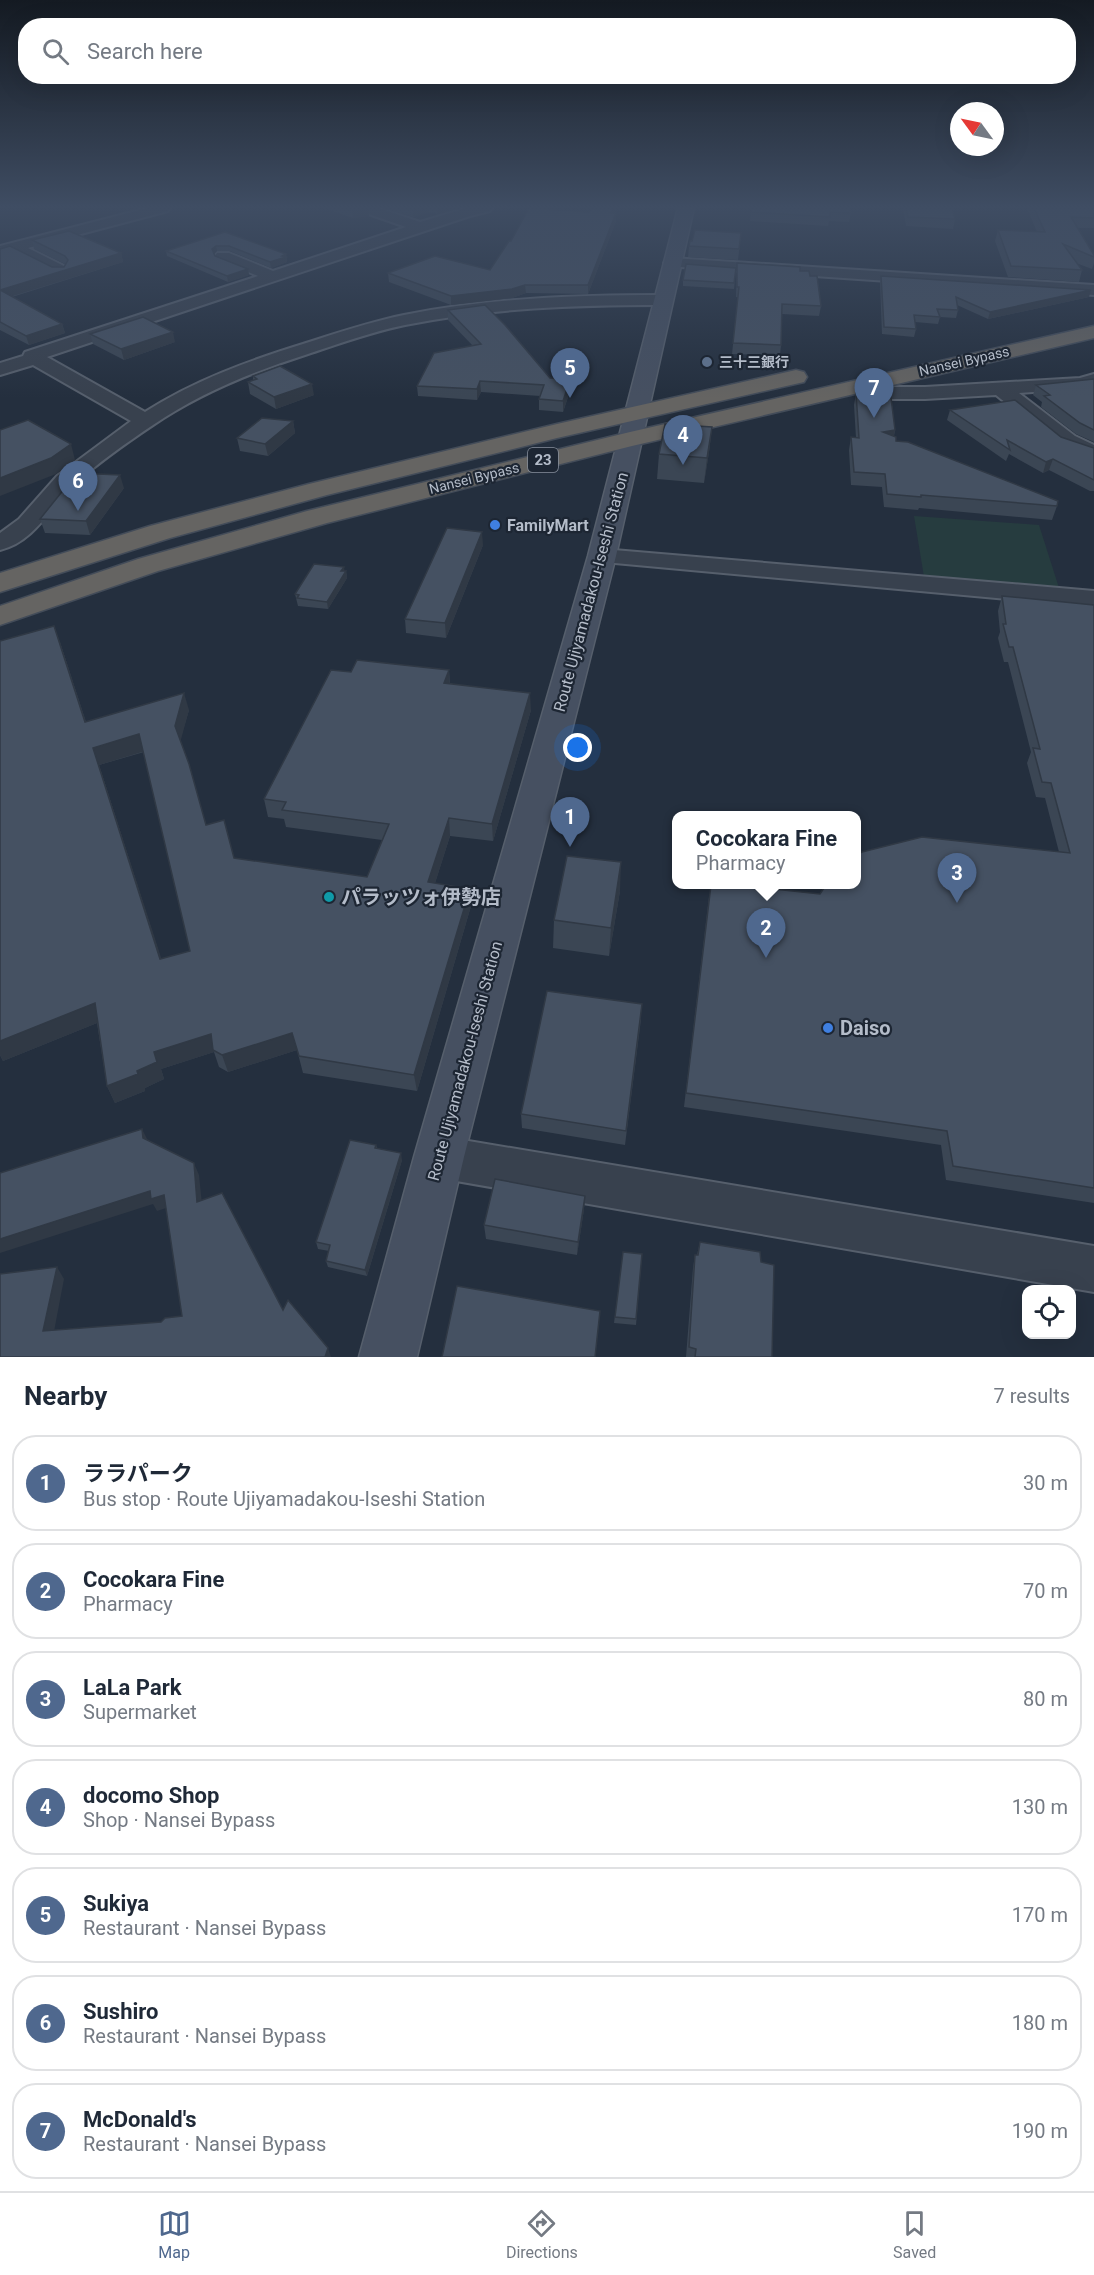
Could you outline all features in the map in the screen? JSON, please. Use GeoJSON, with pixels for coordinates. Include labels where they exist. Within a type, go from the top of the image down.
{"type":"FeatureCollection","features":[{"type":"Feature","properties":{"kind":"highway","name":"Nansei Bypass"},"geometry":{"type":"LineString","coordinates":[[0,583],[159,533],[273,501],[633,425],[1094,332]]}},
{"type":"Feature","properties":{"kind":"highway","name":"Nansei Bypass"},"geometry":{"type":"LineString","coordinates":[[0,616],[148,565],[819,372]]}},
{"type":"Feature","properties":{"kind":"main road","name":"Route Ujiyamadakou-Iseshi Station"},"geometry":{"type":"LineString","coordinates":[[388,1357],[439,1157],[602,556],[670,271]]}},
{"type":"Feature","properties":{"kind":"street"},"geometry":{"type":"LineString","coordinates":[[261,271],[272,276]]}},
{"type":"Feature","properties":{"kind":"street"},"geometry":{"type":"LineString","coordinates":[[145,421],[32,356],[286,271]]}},
{"type":"Feature","properties":{"kind":"street"},"geometry":{"type":"LineString","coordinates":[[802,271],[1094,290]]}},
{"type":"Feature","properties":{"kind":"street"},"geometry":{"type":"LineString","coordinates":[[0,543],[26,526],[45,501],[66,480],[145,421],[189,393],[239,370],[370,329],[451,312],[590,301],[663,300]]}},
{"type":"Feature","properties":{"kind":"street"},"geometry":{"type":"LineString","coordinates":[[0,369],[35,358]]}},
{"type":"Feature","properties":{"kind":"street"},"geometry":{"type":"LineString","coordinates":[[867,393],[1001,389],[1082,384],[1094,380]]}},
{"type":"Feature","properties":{"kind":"street"},"geometry":{"type":"LineString","coordinates":[[1001,389],[1067,441],[1094,453]]}},
{"type":"Feature","properties":{"kind":"street"},"geometry":{"type":"LineString","coordinates":[[602,556],[1094,599]]}},
{"type":"Feature","properties":{"kind":"street"},"geometry":{"type":"LineString","coordinates":[[439,1157],[1094,1269]]}},
{"type":"Feature","properties":{"kind":"green space"},"geometry":{"type":"Polygon","coordinates":[[[914,516],[1039,525],[1060,591],[924,577],[914,516]]]}},
{"type":"Feature","properties":{"kind":"building"},"geometry":{"type":"Polygon","coordinates":[[[0,271],[61,271],[0,290],[0,271]]]}},
{"type":"Feature","properties":{"kind":"building"},"geometry":{"type":"Polygon","coordinates":[[[216,271],[241,271],[227,276],[216,271]]]}},
{"type":"Feature","properties":{"kind":"building"},"geometry":{"type":"Polygon","coordinates":[[[593,271],[588,285],[525,285],[512,289],[451,296],[388,273],[593,271]]]}},
{"type":"Feature","properties":{"kind":"building"},"geometry":{"type":"Polygon","coordinates":[[[685,271],[736,271],[734,283],[683,280],[685,271]]]}},
{"type":"Feature","properties":{"kind":"building"},"geometry":{"type":"Polygon","coordinates":[[[737,271],[809,271],[810,276],[817,276],[821,306],[782,304],[781,345],[733,343],[739,287],[737,287],[737,271]]]}},
{"type":"Feature","properties":{"kind":"building"},"geometry":{"type":"Polygon","coordinates":[[[881,276],[1091,290],[990,312],[956,297],[958,310],[937,309],[940,317],[914,315],[916,329],[884,327],[881,276]]]}},
{"type":"Feature","properties":{"kind":"building"},"geometry":{"type":"Polygon","coordinates":[[[0,290],[62,324],[26,336],[0,322],[0,290]]]}},
{"type":"Feature","properties":{"kind":"building"},"geometry":{"type":"Polygon","coordinates":[[[485,305],[550,378],[570,380],[563,401],[539,399],[544,385],[480,381],[477,389],[417,386],[434,353],[481,344],[448,310],[485,305]]]}},
{"type":"Feature","properties":{"kind":"building"},"geometry":{"type":"Polygon","coordinates":[[[143,317],[173,332],[121,349],[90,334],[143,317]]]}},
{"type":"Feature","properties":{"kind":"building"},"geometry":{"type":"Polygon","coordinates":[[[280,366],[312,384],[274,397],[248,382],[257,379],[253,376],[280,366]]]}},
{"type":"Feature","properties":{"kind":"building"},"geometry":{"type":"Polygon","coordinates":[[[1094,379],[1094,430],[1080,423],[1044,396],[1050,395],[1036,385],[1094,379]]]}},
{"type":"Feature","properties":{"kind":"building"},"geometry":{"type":"Polygon","coordinates":[[[856,393],[887,395],[891,398],[895,430],[883,432],[896,437],[896,441],[908,442],[1058,501],[1057,506],[887,494],[885,474],[854,472],[851,437],[859,438],[856,393]]]}},
{"type":"Feature","properties":{"kind":"building"},"geometry":{"type":"Polygon","coordinates":[[[1015,400],[1061,437],[1094,448],[1094,480],[1053,459],[1046,462],[1007,440],[1010,450],[950,410],[1015,400]]]}},
{"type":"Feature","properties":{"kind":"building"},"geometry":{"type":"Polygon","coordinates":[[[262,418],[293,421],[265,444],[237,438],[262,418]]]}},
{"type":"Feature","properties":{"kind":"building"},"geometry":{"type":"Polygon","coordinates":[[[28,420],[71,444],[51,458],[0,478],[0,430],[28,420]]]}},
{"type":"Feature","properties":{"kind":"building"},"geometry":{"type":"Polygon","coordinates":[[[665,424],[712,427],[707,458],[659,454],[665,424]]]}},
{"type":"Feature","properties":{"kind":"building"},"geometry":{"type":"Polygon","coordinates":[[[77,473],[120,475],[86,521],[40,519],[77,473]]]}},
{"type":"Feature","properties":{"kind":"building"},"geometry":{"type":"Polygon","coordinates":[[[447,528],[482,532],[445,623],[405,619],[447,528]]]}},
{"type":"Feature","properties":{"kind":"building"},"geometry":{"type":"Polygon","coordinates":[[[314,564],[344,567],[341,571],[346,571],[327,602],[297,598],[299,595],[295,594],[314,564]]]}},
{"type":"Feature","properties":{"kind":"building"},"geometry":{"type":"Polygon","coordinates":[[[1002,596],[1094,605],[1094,1188],[953,1166],[947,1131],[686,1093],[711,889],[773,889],[820,894],[823,889],[861,889],[861,852],[922,837],[1070,853],[1051,783],[1042,782],[1033,748],[1040,749],[1013,647],[1009,647],[1003,624],[1006,624],[1002,596]]]}},
{"type":"Feature","properties":{"kind":"building"},"geometry":{"type":"Polygon","coordinates":[[[54,626],[85,722],[184,693],[175,726],[189,764],[206,825],[224,820],[234,858],[367,877],[389,824],[282,810],[286,802],[264,799],[331,670],[351,672],[357,660],[449,670],[444,683],[530,693],[492,824],[449,818],[428,882],[470,889],[414,1075],[299,1056],[292,1033],[222,1055],[213,1050],[211,1034],[154,1052],[157,1062],[137,1071],[138,1074],[107,1086],[95,1003],[0,1041],[0,641],[54,626]],[[139,734],[93,748],[160,959],[190,951],[139,734]]]}},
{"type":"Feature","properties":{"kind":"building"},"geometry":{"type":"Polygon","coordinates":[[[567,856],[621,862],[611,928],[554,920],[567,856]]]}},
{"type":"Feature","properties":{"kind":"building"},"geometry":{"type":"Polygon","coordinates":[[[547,991],[642,1004],[626,1131],[521,1114],[547,991]]]}},
{"type":"Feature","properties":{"kind":"building"},"geometry":{"type":"Polygon","coordinates":[[[142,1129],[143,1138],[194,1163],[197,1202],[222,1193],[283,1310],[288,1300],[328,1348],[325,1357],[0,1357],[0,1274],[57,1267],[43,1331],[161,1322],[165,1318],[182,1316],[164,1195],[151,1199],[150,1191],[0,1239],[0,1173],[142,1129]]]}},
{"type":"Feature","properties":{"kind":"building"},"geometry":{"type":"Polygon","coordinates":[[[350,1140],[401,1153],[365,1270],[326,1261],[330,1245],[316,1242],[350,1140]]]}},
{"type":"Feature","properties":{"kind":"building"},"geometry":{"type":"Polygon","coordinates":[[[495,1179],[585,1196],[578,1242],[484,1225],[495,1179]]]}},
{"type":"Feature","properties":{"kind":"building"},"geometry":{"type":"Polygon","coordinates":[[[700,1242],[760,1252],[761,1262],[774,1265],[772,1357],[695,1357],[696,1349],[689,1347],[695,1255],[698,1255],[700,1242]]]}},
{"type":"Feature","properties":{"kind":"building"},"geometry":{"type":"Polygon","coordinates":[[[623,1252],[642,1254],[636,1319],[615,1317],[623,1252]]]}},
{"type":"Feature","properties":{"kind":"building"},"geometry":{"type":"Polygon","coordinates":[[[457,1286],[600,1311],[595,1357],[442,1357],[457,1286]]]}},
{"type":"Feature","properties":{"kind":"place","name":"三十三銀行"},"geometry":{"type":"Point","coordinates":[707,362]}},
{"type":"Feature","properties":{"kind":"place","name":"Sukiya"},"geometry":{"type":"Point","coordinates":[570,398]}},
{"type":"Feature","properties":{"kind":"place","name":"McDonald's"},"geometry":{"type":"Point","coordinates":[874,418]}},
{"type":"Feature","properties":{"kind":"place","name":"docomo Shop"},"geometry":{"type":"Point","coordinates":[683,465]}},
{"type":"Feature","properties":{"kind":"place","name":"Sushiro"},"geometry":{"type":"Point","coordinates":[78,511]}},
{"type":"Feature","properties":{"kind":"place","name":"FamilyMart"},"geometry":{"type":"Point","coordinates":[495,525]}},
{"type":"Feature","properties":{"kind":"place","name":"ララパーク"},"geometry":{"type":"Point","coordinates":[570,847]}},
{"type":"Feature","properties":{"kind":"place","name":"パラッツォ伊勢店"},"geometry":{"type":"Point","coordinates":[329,897]}},
{"type":"Feature","properties":{"kind":"place","name":"LaLa Park"},"geometry":{"type":"Point","coordinates":[957,903]}},
{"type":"Feature","properties":{"kind":"place","name":"Cocokara Fine"},"geometry":{"type":"Point","coordinates":[766,958]}},
{"type":"Feature","properties":{"kind":"place","name":"Daiso"},"geometry":{"type":"Point","coordinates":[828,1028]}}]}
